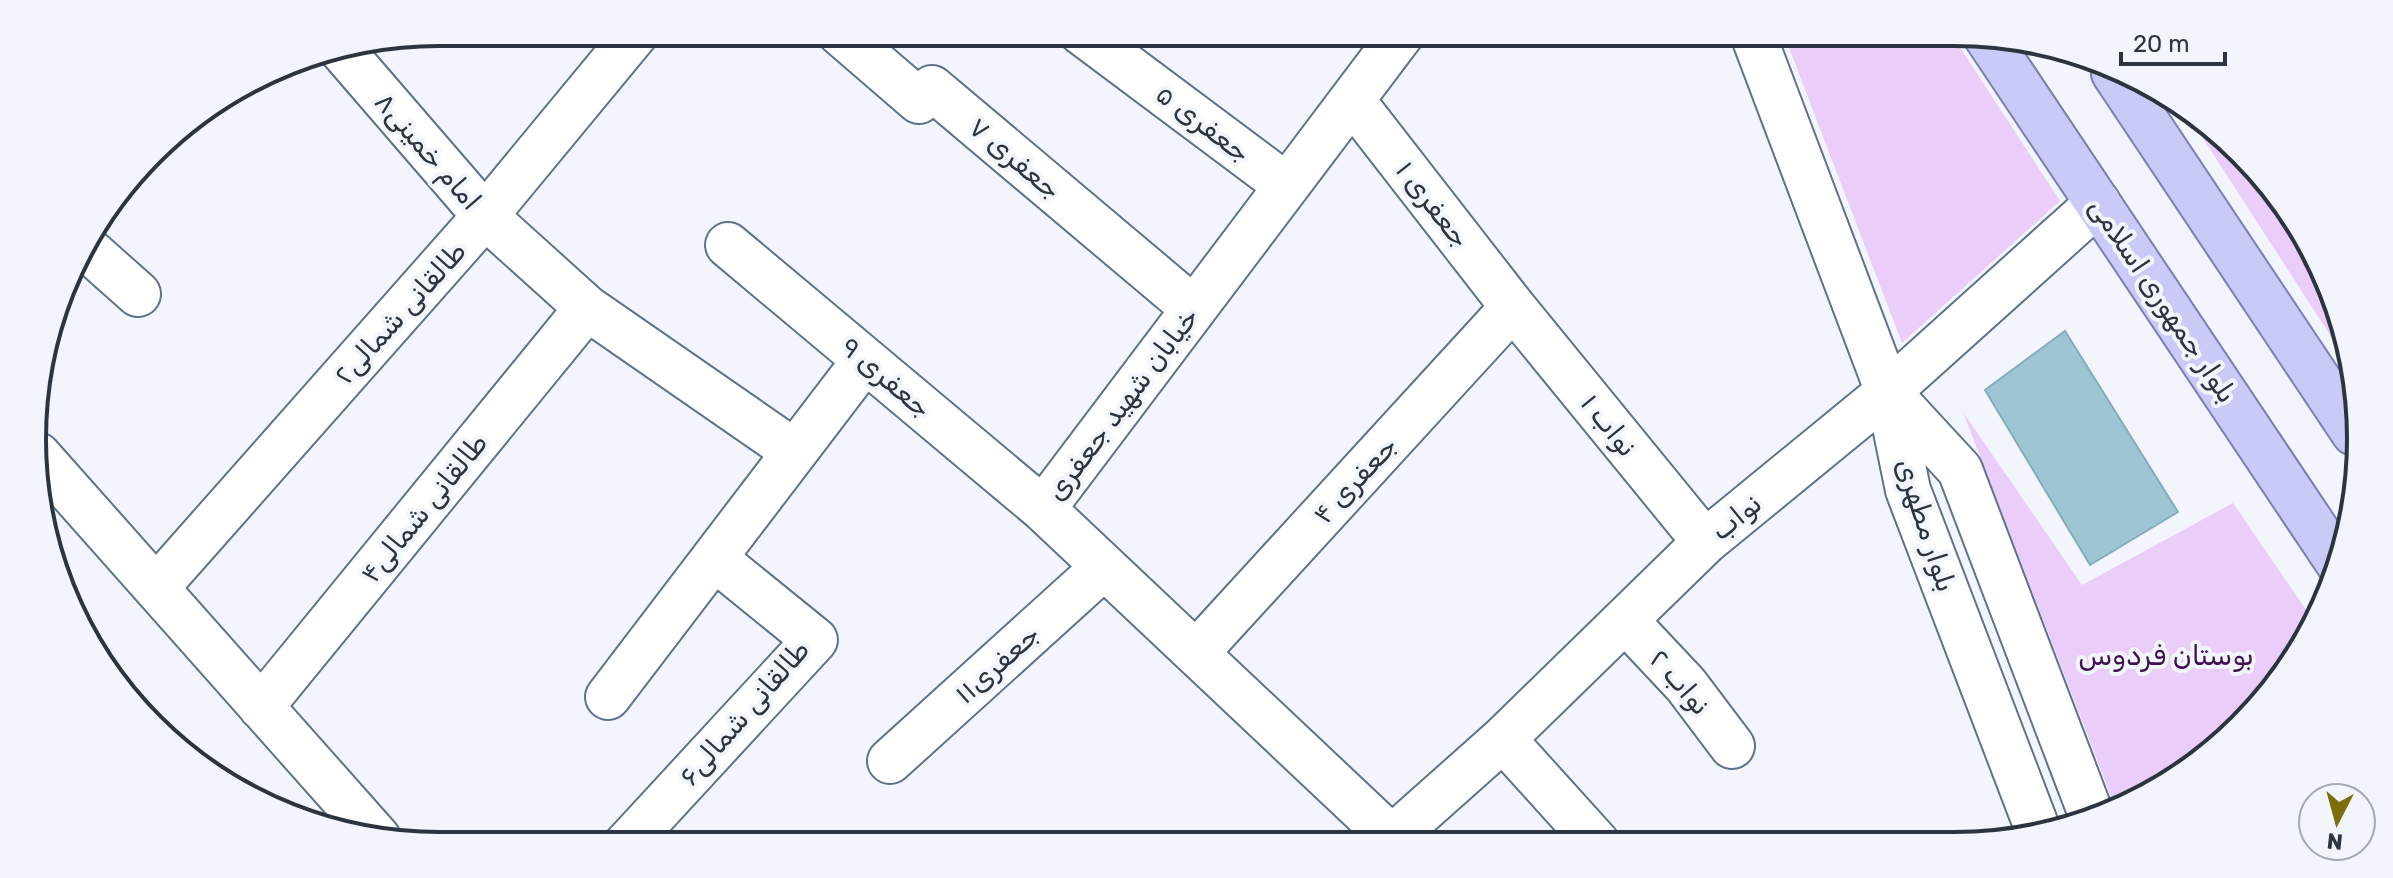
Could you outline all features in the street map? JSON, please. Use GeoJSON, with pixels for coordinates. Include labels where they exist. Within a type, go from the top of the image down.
{"type":"FeatureCollection","features":[{"type":"Feature","properties":{"kind":"main road","name":"بلوار جمهوری اسلامی"},"geometry":{"type":"LineString","coordinates":[[1994,48],[2331,551]]}},
{"type":"Feature","properties":{"kind":"main road"},"geometry":{"type":"LineString","coordinates":[[2121,84],[2346,421]]}},
{"type":"Feature","properties":{"kind":"street","name":"طالقانی شمالی۲"},"geometry":{"type":"LineString","coordinates":[[156,588],[485,216],[611,46]]}},
{"type":"Feature","properties":{"kind":"street","name":"جعفری ۷"},"geometry":{"type":"LineString","coordinates":[[855,46],[919,101],[932,88],[1193,308]]}},
{"type":"Feature","properties":{"kind":"street","name":"جعفری ۵"},"geometry":{"type":"LineString","coordinates":[[1100,46],[1287,186]]}},
{"type":"Feature","properties":{"kind":"street","name":"خیابان شهید جعفری"},"geometry":{"type":"LineString","coordinates":[[1380,832],[1043,509],[1391,46]]}},
{"type":"Feature","properties":{"kind":"street"},"geometry":{"type":"LineString","coordinates":[[1757,46],[1888,392]]}},
{"type":"Feature","properties":{"kind":"street","name":"امام خمینی۸"},"geometry":{"type":"LineString","coordinates":[[348,57],[485,216],[587,308],[795,452]]}},
{"type":"Feature","properties":{"kind":"street","name":"جعفری ۱"},"geometry":{"type":"LineString","coordinates":[[1352,100],[1513,307]]}},
{"type":"Feature","properties":{"kind":"street","name":"نواب"},"geometry":{"type":"LineString","coordinates":[[1399,832],[1503,739],[1705,542],[1888,392],[2098,203]]}},
{"type":"Feature","properties":{"kind":"street","name":"جعفری ۹"},"geometry":{"type":"LineString","coordinates":[[728,245],[1043,509]]}},
{"type":"Feature","properties":{"kind":"street"},"geometry":{"type":"LineString","coordinates":[[93,254],[138,294]]}},
{"type":"Feature","properties":{"kind":"street","name":"نواب ۱"},"geometry":{"type":"LineString","coordinates":[[1513,307],[1705,542]]}},
{"type":"Feature","properties":{"kind":"street","name":"جعفری ۴"},"geometry":{"type":"LineString","coordinates":[[1196,653],[1513,307]]}},
{"type":"Feature","properties":{"kind":"street","name":"طالقانی شمالی۴"},"geometry":{"type":"LineString","coordinates":[[261,707],[587,308]]}},
{"type":"Feature","properties":{"kind":"street"},"geometry":{"type":"LineString","coordinates":[[608,697],[865,360]]}},
{"type":"Feature","properties":{"kind":"street","name":"بلوار مطهری"},"geometry":{"type":"LineString","coordinates":[[1888,392],[1960,470],[2089,808]]}},
{"type":"Feature","properties":{"kind":"street","name":"بلوار مطهری"},"geometry":{"type":"LineString","coordinates":[[1888,392],[1908,490],[2035,823]]}},
{"type":"Feature","properties":{"kind":"street"},"geometry":{"type":"LineString","coordinates":[[47,465],[366,825]]}},
{"type":"Feature","properties":{"kind":"street","name":"طالقانی شمالی۶"},"geometry":{"type":"LineString","coordinates":[[638,832],[815,640],[714,558]]}},
{"type":"Feature","properties":{"kind":"street","name":"جعفری۱۱"},"geometry":{"type":"LineString","coordinates":[[890,761],[1104,567]]}},
{"type":"Feature","properties":{"kind":"street","name":"نواب ۲"},"geometry":{"type":"LineString","coordinates":[[1625,620],[1686,685],[1732,746]]}},
{"type":"Feature","properties":{"kind":"street"},"geometry":{"type":"LineString","coordinates":[[1503,739],[1587,832]]}},
{"type":"Feature","properties":{"kind":"green space"},"geometry":{"type":"Polygon","coordinates":[[[1788,46],[1959,46],[2060,201],[1902,343],[1788,46]]]}},
{"type":"Feature","properties":{"kind":"green space"},"geometry":{"type":"Polygon","coordinates":[[[2199,132],[2232,161],[2281,221],[2317,289],[2335,343],[2199,132]]]}},
{"type":"Feature","properties":{"kind":"green space","name":"بوستان فردوس"},"geometry":{"type":"Polygon","coordinates":[[[1963,412],[2082,585],[2233,503],[2307,611],[2281,657],[2232,717],[2172,766],[2112,798],[1963,412]]]}},
{"type":"Feature","properties":{"kind":"building"},"geometry":{"type":"Polygon","coordinates":[[[2065,331],[2178,512],[2090,565],[1985,390],[2065,331]]]}}]}
